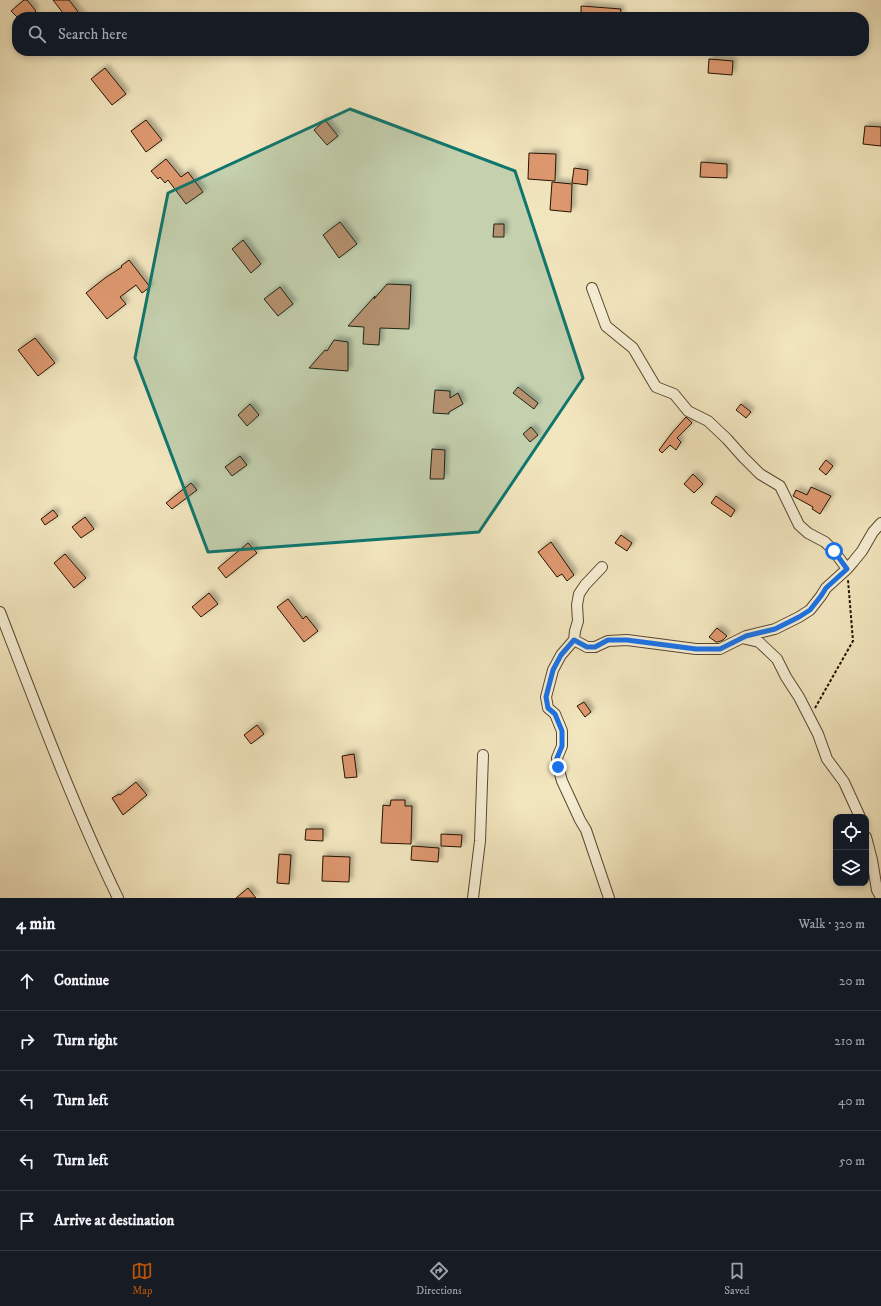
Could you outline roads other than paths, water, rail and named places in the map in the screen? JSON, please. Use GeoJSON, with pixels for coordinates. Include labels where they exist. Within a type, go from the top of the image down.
{"type":"FeatureCollection","features":[{"type":"Feature","properties":{"kind":"street"},"geometry":{"type":"LineString","coordinates":[[592,288],[606,326],[633,348],[656,387],[674,394],[688,411],[708,421],[760,474],[780,486],[799,525],[808,533],[825,542],[834,551],[847,569]]}},
{"type":"Feature","properties":{"kind":"street"},"geometry":{"type":"LineString","coordinates":[[574,640],[587,647],[595,647],[608,640],[627,640],[696,649],[720,649],[742,638],[775,629],[810,610],[826,588],[847,569],[862,551],[873,532],[881,523]]}},
{"type":"Feature","properties":{"kind":"street"},"geometry":{"type":"LineString","coordinates":[[602,567],[585,585],[579,594],[577,605],[578,621],[574,640],[561,655],[553,670],[546,697],[548,708],[555,714],[562,731],[562,746],[557,758],[558,767],[565,788],[586,830],[609,898]]}},
{"type":"Feature","properties":{"kind":"street"},"geometry":{"type":"LineString","coordinates":[[0,612],[65,780],[118,898]]}},
{"type":"Feature","properties":{"kind":"street"},"geometry":{"type":"LineString","coordinates":[[742,638],[759,642],[777,659],[810,717],[827,759],[844,782],[859,814]]}},
{"type":"Feature","properties":{"kind":"street"},"geometry":{"type":"LineString","coordinates":[[473,898],[480,841],[483,755]]}},
{"type":"Feature","properties":{"kind":"street"},"geometry":{"type":"LineString","coordinates":[[869,848],[877,890],[881,897]]}}]}
